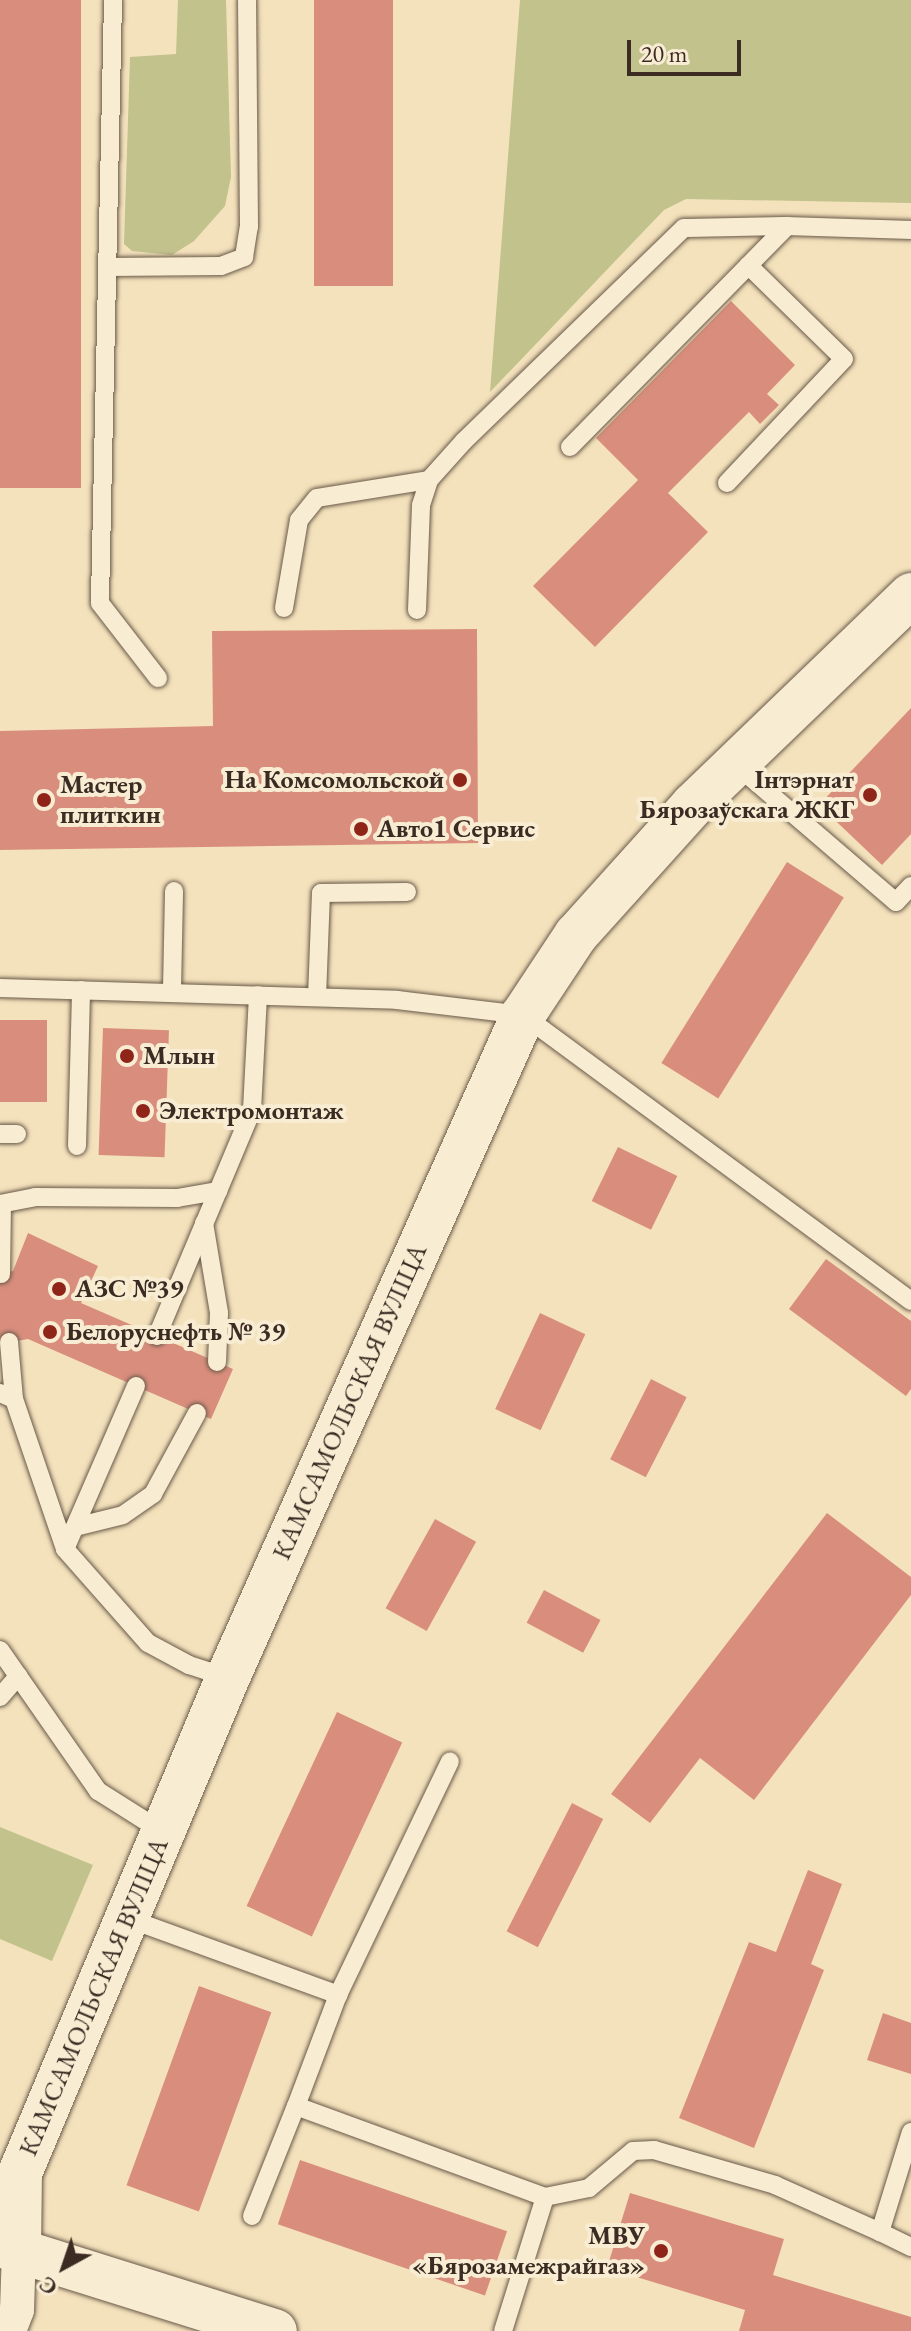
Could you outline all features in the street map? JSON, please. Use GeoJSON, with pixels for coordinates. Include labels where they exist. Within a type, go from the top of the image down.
{"type":"FeatureCollection","features":[{"type":"Feature","properties":{"kind":"main road","name":"КАМСАМОЛЬСКАЯ ВУЛІЦА"},"geometry":{"type":"LineString","coordinates":[[10,2248],[20,2173],[228,1677],[523,1015],[576,935],[735,764],[911,595]]}},
{"type":"Feature","properties":{"kind":"main road"},"geometry":{"type":"LineString","coordinates":[[10,2248],[275,2331]]}},
{"type":"Feature","properties":{"kind":"street","name":"КАМСАМОЛЬСКАЯ ВУЛІЦА"},"geometry":{"type":"LineString","coordinates":[[9,2331],[17,2310],[10,2248]]}},
{"type":"Feature","properties":{"kind":"lane"},"geometry":{"type":"LineString","coordinates":[[113,0],[100,603],[158,678]]}},
{"type":"Feature","properties":{"kind":"lane"},"geometry":{"type":"LineString","coordinates":[[108,267],[221,266],[244,257],[249,227],[247,0]]}},
{"type":"Feature","properties":{"kind":"lane"},"geometry":{"type":"LineString","coordinates":[[417,610],[421,505],[429,480],[684,228],[787,226],[911,230]]}},
{"type":"Feature","properties":{"kind":"lane"},"geometry":{"type":"LineString","coordinates":[[570,447],[787,226]]}},
{"type":"Feature","properties":{"kind":"lane"},"geometry":{"type":"LineString","coordinates":[[727,483],[844,359],[748,265]]}},
{"type":"Feature","properties":{"kind":"lane"},"geometry":{"type":"LineString","coordinates":[[284,608],[289,555],[299,520],[317,498],[429,480]]}},
{"type":"Feature","properties":{"kind":"lane"},"geometry":{"type":"LineString","coordinates":[[735,764],[896,902],[911,886]]}},
{"type":"Feature","properties":{"kind":"lane"},"geometry":{"type":"LineString","coordinates":[[172,989],[174,891]]}},
{"type":"Feature","properties":{"kind":"lane"},"geometry":{"type":"LineString","coordinates":[[317,997],[321,893],[407,892]]}},
{"type":"Feature","properties":{"kind":"lane"},"geometry":{"type":"LineString","coordinates":[[0,988],[172,989],[317,997],[523,1015],[911,1301]]}},
{"type":"Feature","properties":{"kind":"lane"},"geometry":{"type":"LineString","coordinates":[[77,1146],[81,990]]}},
{"type":"Feature","properties":{"kind":"lane"},"geometry":{"type":"LineString","coordinates":[[157,1336],[252,1110],[258,995]]}},
{"type":"Feature","properties":{"kind":"lane"},"geometry":{"type":"LineString","coordinates":[[1,1274],[1,1204],[35,1197],[177,1198],[218,1191]]}},
{"type":"Feature","properties":{"kind":"lane"},"geometry":{"type":"LineString","coordinates":[[204,1223],[220,1325],[217,1362]]}},
{"type":"Feature","properties":{"kind":"lane"},"geometry":{"type":"LineString","coordinates":[[9,1342],[7,1396],[65,1549],[148,1643],[189,1665],[228,1677]]}},
{"type":"Feature","properties":{"kind":"lane"},"geometry":{"type":"LineString","coordinates":[[65,1549],[136,1386]]}},
{"type":"Feature","properties":{"kind":"lane"},"geometry":{"type":"LineString","coordinates":[[75,1527],[123,1515],[153,1494],[197,1413]]}},
{"type":"Feature","properties":{"kind":"lane"},"geometry":{"type":"LineString","coordinates":[[0,1650],[98,1791],[163,1832]]}},
{"type":"Feature","properties":{"kind":"lane"},"geometry":{"type":"LineString","coordinates":[[0,1697],[18,1676]]}},
{"type":"Feature","properties":{"kind":"lane"},"geometry":{"type":"LineString","coordinates":[[252,2216],[338,1995],[450,1761]]}},
{"type":"Feature","properties":{"kind":"lane"},"geometry":{"type":"LineString","coordinates":[[127,1918],[338,1995]]}},
{"type":"Feature","properties":{"kind":"lane"},"geometry":{"type":"LineString","coordinates":[[296,2106],[545,2197],[589,2188],[633,2151],[654,2150],[775,2185],[911,2247]]}},
{"type":"Feature","properties":{"kind":"lane"},"geometry":{"type":"LineString","coordinates":[[880,2232],[911,2132]]}},
{"type":"Feature","properties":{"kind":"lane"},"geometry":{"type":"LineString","coordinates":[[503,2331],[545,2197]]}},
{"type":"Feature","properties":{"kind":"green space"},"geometry":{"type":"Polygon","coordinates":[[[178,0],[226,0],[231,177],[225,206],[194,241],[172,255],[132,251],[124,244],[130,57],[176,54],[178,0]]]}},
{"type":"Feature","properties":{"kind":"green space"},"geometry":{"type":"Polygon","coordinates":[[[520,0],[911,0],[911,203],[686,199],[664,210],[490,392],[520,0]]]}},
{"type":"Feature","properties":{"kind":"green space"},"geometry":{"type":"Polygon","coordinates":[[[0,1827],[93,1865],[52,1961],[0,1939],[0,1827]]]}},
{"type":"Feature","properties":{"kind":"building"},"geometry":{"type":"Polygon","coordinates":[[[0,0],[81,0],[81,488],[0,488],[0,0]]]}},
{"type":"Feature","properties":{"kind":"building"},"geometry":{"type":"Polygon","coordinates":[[[314,0],[393,0],[393,286],[314,286],[314,0]]]}},
{"type":"Feature","properties":{"kind":"building"},"geometry":{"type":"Polygon","coordinates":[[[731,301],[795,365],[767,394],[779,405],[760,424],[749,412],[668,493],[708,532],[595,647],[533,586],[638,480],[596,438],[731,301]]]}},
{"type":"Feature","properties":{"kind":"building"},"geometry":{"type":"Polygon","coordinates":[[[477,629],[478,843],[0,850],[0,731],[213,726],[212,631],[477,629]]]}},
{"type":"Feature","properties":{"kind":"building","name":"Інтэрнат Бярозаўскага ЖКГ"},"geometry":{"type":"Polygon","coordinates":[[[911,708],[911,834],[882,865],[819,805],[911,708]]]}},
{"type":"Feature","properties":{"kind":"building"},"geometry":{"type":"Polygon","coordinates":[[[787,862],[844,898],[718,1098],[661,1063],[787,862]]]}},
{"type":"Feature","properties":{"kind":"building"},"geometry":{"type":"Polygon","coordinates":[[[0,1020],[47,1020],[47,1102],[0,1102],[0,1020]]]}},
{"type":"Feature","properties":{"kind":"building"},"geometry":{"type":"Polygon","coordinates":[[[103,1028],[169,1030],[165,1157],[99,1155],[103,1028]]]}},
{"type":"Feature","properties":{"kind":"building"},"geometry":{"type":"Polygon","coordinates":[[[618,1147],[677,1176],[651,1230],[592,1201],[618,1147]]]}},
{"type":"Feature","properties":{"kind":"building"},"geometry":{"type":"Polygon","coordinates":[[[28,1233],[98,1266],[81,1303],[233,1369],[211,1419],[28,1339],[0,1344],[0,1274],[13,1271],[28,1233]]]}},
{"type":"Feature","properties":{"kind":"building"},"geometry":{"type":"Polygon","coordinates":[[[826,1259],[911,1321],[911,1389],[906,1396],[789,1309],[826,1259]]]}},
{"type":"Feature","properties":{"kind":"building"},"geometry":{"type":"Polygon","coordinates":[[[540,1313],[585,1334],[541,1430],[495,1409],[540,1313]]]}},
{"type":"Feature","properties":{"kind":"building"},"geometry":{"type":"Polygon","coordinates":[[[651,1379],[687,1397],[646,1477],[610,1459],[651,1379]]]}},
{"type":"Feature","properties":{"kind":"building"},"geometry":{"type":"Polygon","coordinates":[[[827,1513],[911,1577],[911,1595],[754,1800],[700,1758],[650,1823],[611,1794],[827,1513]]]}},
{"type":"Feature","properties":{"kind":"building"},"geometry":{"type":"Polygon","coordinates":[[[435,1519],[476,1542],[427,1631],[386,1608],[435,1519]]]}},
{"type":"Feature","properties":{"kind":"building"},"geometry":{"type":"Polygon","coordinates":[[[544,1590],[601,1620],[583,1653],[527,1623],[544,1590]]]}},
{"type":"Feature","properties":{"kind":"building"},"geometry":{"type":"Polygon","coordinates":[[[337,1712],[402,1742],[312,1936],[247,1906],[337,1712]]]}},
{"type":"Feature","properties":{"kind":"building"},"geometry":{"type":"Polygon","coordinates":[[[572,1803],[603,1819],[538,1947],[507,1931],[572,1803]]]}},
{"type":"Feature","properties":{"kind":"building"},"geometry":{"type":"Polygon","coordinates":[[[808,1870],[842,1884],[811,1964],[824,1970],[754,2148],[679,2118],[749,1942],[776,1952],[808,1870]]]}},
{"type":"Feature","properties":{"kind":"building"},"geometry":{"type":"Polygon","coordinates":[[[199,1986],[271,2012],[199,2212],[126,2185],[199,1986]]]}},
{"type":"Feature","properties":{"kind":"building"},"geometry":{"type":"Polygon","coordinates":[[[883,2013],[911,2023],[911,2074],[867,2060],[883,2013]]]}},
{"type":"Feature","properties":{"kind":"building"},"geometry":{"type":"Polygon","coordinates":[[[300,2160],[507,2231],[485,2296],[278,2224],[300,2160]]]}},
{"type":"Feature","properties":{"kind":"building"},"geometry":{"type":"Polygon","coordinates":[[[630,2193],[784,2239],[773,2275],[911,2317],[911,2331],[739,2331],[745,2310],[607,2268],[630,2193]]]}},
{"type":"Feature","properties":{"kind":"place","name":"На Комсомольской"},"geometry":{"type":"Point","coordinates":[460,780]}},
{"type":"Feature","properties":{"kind":"place","name":"Інтэрнат Бярозаўскага ЖКГ"},"geometry":{"type":"Point","coordinates":[870,795]}},
{"type":"Feature","properties":{"kind":"place","name":"Мастер плиткин"},"geometry":{"type":"Point","coordinates":[44,800]}},
{"type":"Feature","properties":{"kind":"place","name":"Авто1 Сервис"},"geometry":{"type":"Point","coordinates":[361,829]}},
{"type":"Feature","properties":{"kind":"place","name":"Млын"},"geometry":{"type":"Point","coordinates":[127,1056]}},
{"type":"Feature","properties":{"kind":"place","name":"Электромонтаж"},"geometry":{"type":"Point","coordinates":[143,1111]}},
{"type":"Feature","properties":{"kind":"place","name":"АЗС №39"},"geometry":{"type":"Point","coordinates":[59,1289]}},
{"type":"Feature","properties":{"kind":"place","name":"Белоруснефть № 39"},"geometry":{"type":"Point","coordinates":[50,1332]}},
{"type":"Feature","properties":{"kind":"place","name":"МВУ «Бярозамежрайгаз»"},"geometry":{"type":"Point","coordinates":[661,2251]}}]}
